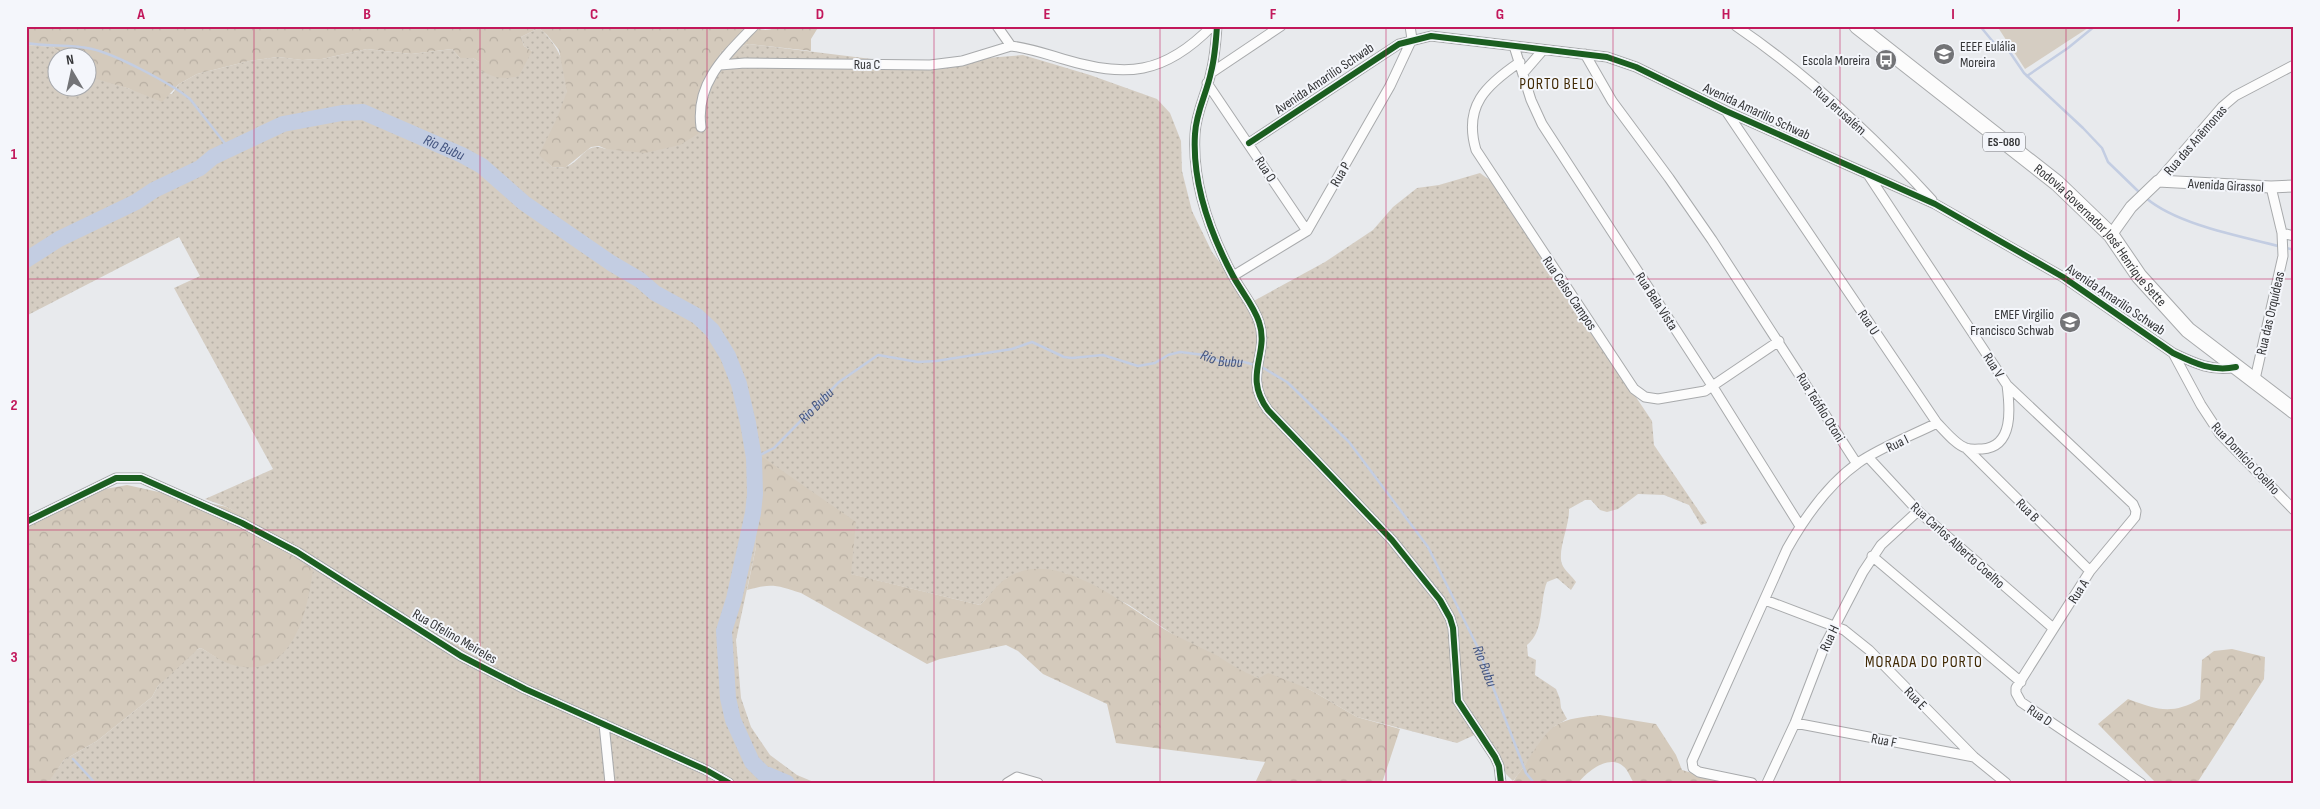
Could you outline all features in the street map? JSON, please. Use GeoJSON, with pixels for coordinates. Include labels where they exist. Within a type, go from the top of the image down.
{"type":"FeatureCollection","features":[{"type":"Feature","properties":{"kind":"main road","name":"Rodovia Governador José Henrique Sette"},"geometry":{"type":"LineString","coordinates":[[1857,26],[2057,183],[2111,235],[2139,276],[2188,330],[2255,379],[2294,411]]}},
{"type":"Feature","properties":{"kind":"street"},"geometry":{"type":"LineString","coordinates":[[701,128],[698,109],[708,81],[720,64],[754,26]]}},
{"type":"Feature","properties":{"kind":"street"},"geometry":{"type":"LineString","coordinates":[[997,26],[1011,46],[1025,48],[1097,68],[1138,70],[1182,54],[1212,26]]}},
{"type":"Feature","properties":{"kind":"street"},"geometry":{"type":"LineString","coordinates":[[1217,26],[1211,73],[1198,109],[1195,131],[1197,172],[1204,209],[1233,276],[1259,322],[1261,338],[1256,379],[1257,392],[1262,402],[1310,456],[1392,540],[1440,600],[1453,628],[1456,660],[1456,694],[1458,701],[1495,757],[1499,766],[1500,783]]}},
{"type":"Feature","properties":{"kind":"street"},"geometry":{"type":"LineString","coordinates":[[1211,73],[1281,26]]}},
{"type":"Feature","properties":{"kind":"street"},"geometry":{"type":"LineString","coordinates":[[1410,26],[1412,39]]}},
{"type":"Feature","properties":{"kind":"street","name":"Rua Jerusalém"},"geometry":{"type":"LineString","coordinates":[[1736,26],[1827,96],[1901,167],[1935,204]]}},
{"type":"Feature","properties":{"kind":"street","name":"Avenida Amarilio Schwab"},"geometry":{"type":"LineString","coordinates":[[1249,143],[1399,44],[1412,39],[1431,36],[1606,57],[1636,67],[1726,111],[1935,204],[2063,277],[2173,352],[2210,368],[2225,369],[2236,366]]}},
{"type":"Feature","properties":{"kind":"street","name":"Rua P"},"geometry":{"type":"LineString","coordinates":[[1233,276],[1307,231],[1390,86],[1412,39]]}},
{"type":"Feature","properties":{"kind":"street","name":"Rua C"},"geometry":{"type":"LineString","coordinates":[[720,64],[930,65],[977,58],[1011,46]]}},
{"type":"Feature","properties":{"kind":"street","name":"Rua Bela Vista"},"geometry":{"type":"LineString","coordinates":[[1514,46],[1524,72],[1531,100],[1542,124],[1713,387],[1800,526]]}},
{"type":"Feature","properties":{"kind":"street"},"geometry":{"type":"LineString","coordinates":[[1524,72],[1543,50]]}},
{"type":"Feature","properties":{"kind":"street","name":"Rua Teófilo Otoni"},"geometry":{"type":"LineString","coordinates":[[1584,54],[1612,101],[1669,178],[1779,341],[1857,464]]}},
{"type":"Feature","properties":{"kind":"street","name":"Rua Celso Campos"},"geometry":{"type":"LineString","coordinates":[[1520,62],[1491,84],[1476,105],[1472,130],[1476,150],[1480,159],[1634,389],[1645,397],[1658,399],[1695,394],[1713,387],[1779,341]]}},
{"type":"Feature","properties":{"kind":"street","name":"Rua das Anêmonas"},"geometry":{"type":"LineString","coordinates":[[2111,235],[2131,207],[2158,181],[2222,107],[2234,96],[2294,65]]}},
{"type":"Feature","properties":{"kind":"street","name":"Rua O"},"geometry":{"type":"LineString","coordinates":[[1208,83],[1307,231]]}},
{"type":"Feature","properties":{"kind":"street","name":"Rua U"},"geometry":{"type":"LineString","coordinates":[[1726,111],[1937,423],[1966,448]]}},
{"type":"Feature","properties":{"kind":"street","name":"Rua V"},"geometry":{"type":"LineString","coordinates":[[1870,176],[2007,385],[2133,504]]}},
{"type":"Feature","properties":{"kind":"street","name":"Avenida Girassol"},"geometry":{"type":"LineString","coordinates":[[2158,181],[2271,187],[2294,186]]}},
{"type":"Feature","properties":{"kind":"street","name":"Rua das Orquídeas"},"geometry":{"type":"LineString","coordinates":[[2255,379],[2283,256],[2283,237],[2271,187]]}},
{"type":"Feature","properties":{"kind":"street"},"geometry":{"type":"LineString","coordinates":[[2283,237],[2294,236]]}},
{"type":"Feature","properties":{"kind":"street","name":"Rua Domício Coelho"},"geometry":{"type":"LineString","coordinates":[[2173,352],[2200,405],[2220,434],[2294,510]]}},
{"type":"Feature","properties":{"kind":"street"},"geometry":{"type":"LineString","coordinates":[[1966,448],[1987,449],[1994,446],[2006,434],[2009,417],[2007,385]]}},
{"type":"Feature","properties":{"kind":"street","name":"Rua I"},"geometry":{"type":"LineString","coordinates":[[1857,464],[1937,423]]}},
{"type":"Feature","properties":{"kind":"street","name":"Rua B"},"geometry":{"type":"LineString","coordinates":[[1966,448],[2090,571]]}},
{"type":"Feature","properties":{"kind":"street","name":"Rua Carlos Alberto Coelho"},"geometry":{"type":"LineString","coordinates":[[1868,457],[1918,510],[2053,628]]}},
{"type":"Feature","properties":{"kind":"street"},"geometry":{"type":"LineString","coordinates":[[1752,783],[1699,772],[1693,768],[1692,761],[1780,563],[1800,526],[1837,481],[1857,464]]}},
{"type":"Feature","properties":{"kind":"street","name":"Rua Ofelino Meireles"},"geometry":{"type":"LineString","coordinates":[[26,522],[116,478],[141,478],[242,523],[297,552],[461,656],[525,689],[706,770],[728,783]]}},
{"type":"Feature","properties":{"kind":"street","name":"Rua A"},"geometry":{"type":"LineString","coordinates":[[2021,682],[2090,571],[2135,517],[2136,511],[2133,504]]}},
{"type":"Feature","properties":{"kind":"street","name":"Rua H"},"geometry":{"type":"LineString","coordinates":[[1767,783],[1835,625],[1872,556],[1918,510]]}},
{"type":"Feature","properties":{"kind":"street"},"geometry":{"type":"LineString","coordinates":[[1872,556],[2021,682]]}},
{"type":"Feature","properties":{"kind":"street","name":"Rua E"},"geometry":{"type":"LineString","coordinates":[[1765,600],[1844,630],[1869,650],[1974,757],[2006,783]]}},
{"type":"Feature","properties":{"kind":"street","name":"Rua D"},"geometry":{"type":"LineString","coordinates":[[2021,682],[2016,688],[2016,693],[2022,702],[2141,783]]}},
{"type":"Feature","properties":{"kind":"street","name":"Rua F"},"geometry":{"type":"LineString","coordinates":[[1794,723],[1974,757]]}},
{"type":"Feature","properties":{"kind":"street"},"geometry":{"type":"LineString","coordinates":[[604,724],[610,783]]}},
{"type":"Feature","properties":{"kind":"street"},"geometry":{"type":"LineString","coordinates":[[1007,783],[1017,777],[1038,783]]}},
{"type":"Feature","properties":{"kind":"shaded area"},"geometry":{"type":"Polygon","coordinates":[[[1997,26],[2091,26],[2025,69],[1997,26]]]}},
{"type":"Feature","properties":{"kind":"shaded area"},"geometry":{"type":"Polygon","coordinates":[[[539,28],[551,40],[564,64],[567,90],[564,105],[540,155],[552,167],[568,166],[594,147],[606,149],[709,88],[721,51],[749,44],[912,64],[1023,55],[1090,75],[1157,99],[1170,113],[1181,141],[1182,171],[1192,211],[1212,252],[1250,303],[1325,262],[1373,230],[1393,207],[1417,188],[1439,185],[1480,173],[1491,181],[1652,421],[1654,445],[1707,523],[1701,525],[1689,505],[1664,495],[1638,494],[1618,509],[1607,512],[1600,510],[1591,500],[1585,500],[1569,509],[1561,559],[1563,566],[1576,582],[1571,590],[1557,578],[1547,582],[1537,632],[1527,645],[1528,656],[1536,660],[1535,675],[1556,689],[1561,708],[1567,719],[1555,726],[1513,781],[1506,774],[1496,753],[1481,732],[1457,743],[1357,717],[1309,689],[1246,674],[1174,635],[1129,605],[1065,573],[1007,578],[980,605],[850,574],[755,453],[756,547],[736,640],[741,698],[751,727],[770,755],[797,775],[816,783],[44,783],[50,779],[64,760],[97,741],[152,697],[158,686],[192,652],[201,648],[216,657],[315,556],[227,507],[205,499],[273,469],[174,288],[200,276],[179,237],[26,316],[26,45],[54,48],[48,48],[48,98],[98,98],[98,78],[130,89],[172,94],[179,84],[197,74],[249,61],[278,57],[302,60],[322,59],[367,49],[411,54],[452,49],[460,58],[473,58],[479,62],[532,51],[524,46],[521,37],[539,28]]]}},
{"type":"Feature","properties":{"kind":"green space"},"geometry":{"type":"Polygon","coordinates":[[[787,25],[819,26],[811,39],[811,51],[749,44],[721,51],[709,88],[704,130],[680,145],[645,153],[606,149],[599,146],[591,147],[566,167],[552,167],[539,155],[558,116],[567,91],[559,50],[539,28],[521,37],[524,46],[532,51],[519,76],[503,78],[489,74],[479,69],[479,62],[473,58],[460,58],[452,49],[411,54],[367,49],[322,59],[302,60],[278,57],[249,61],[197,74],[179,84],[162,102],[130,89],[98,79],[98,48],[54,48],[26,45],[26,26],[753,26],[764,30],[787,25]]]}},
{"type":"Feature","properties":{"kind":"green space"},"geometry":{"type":"Polygon","coordinates":[[[755,452],[856,522],[851,574],[980,605],[1007,578],[1027,570],[1049,569],[1071,575],[1094,585],[1175,635],[1248,673],[1259,678],[1268,673],[1309,689],[1357,717],[1400,729],[1382,783],[1255,783],[1265,762],[1116,743],[1107,704],[1043,674],[1018,651],[1006,645],[940,659],[927,664],[801,593],[774,586],[762,586],[747,590],[756,547],[755,452]]]}},
{"type":"Feature","properties":{"kind":"green space"},"geometry":{"type":"Polygon","coordinates":[[[127,485],[227,507],[315,555],[310,591],[299,629],[290,645],[278,658],[263,666],[238,666],[227,663],[201,648],[198,649],[158,686],[152,697],[97,741],[64,760],[50,780],[44,783],[26,783],[26,516],[35,514],[67,496],[127,485]]]}},
{"type":"Feature","properties":{"kind":"green space"},"geometry":{"type":"Polygon","coordinates":[[[2232,649],[2265,657],[2264,679],[2197,783],[2156,783],[2098,724],[2128,699],[2156,708],[2173,709],[2200,699],[2202,660],[2214,651],[2232,649]]]}},
{"type":"Feature","properties":{"kind":"green space"},"geometry":{"type":"Polygon","coordinates":[[[1600,715],[1656,724],[1676,755],[1682,770],[1726,783],[1634,783],[1626,769],[1620,764],[1613,762],[1593,769],[1578,783],[1513,783],[1536,747],[1556,725],[1564,721],[1600,715]]]}},
{"type":"Feature","properties":{"kind":"waterway"},"geometry":{"type":"LineString","coordinates":[[1980,26],[1994,43],[2009,51],[2024,73],[2083,128],[2102,148],[2108,162],[2140,193]]}},
{"type":"Feature","properties":{"kind":"waterway"},"geometry":{"type":"LineString","coordinates":[[2027,76],[2068,48],[2095,26]]}},
{"type":"Feature","properties":{"kind":"waterway"},"geometry":{"type":"LineString","coordinates":[[26,43],[92,49],[143,70],[190,99],[230,150]]}},
{"type":"Feature","properties":{"kind":"waterway","name":"Rio Bubu"},"geometry":{"type":"LineString","coordinates":[[26,260],[59,239],[136,202],[154,190],[200,168],[213,157],[283,124],[342,113],[363,112],[462,155],[482,166],[524,203],[611,263],[640,280],[655,293],[697,316],[712,330],[728,356],[739,384],[748,423],[754,458],[755,494],[753,513],[734,599],[724,631],[728,698],[733,720],[752,762],[763,773],[787,783]]}},
{"type":"Feature","properties":{"kind":"waterway"},"geometry":{"type":"LineString","coordinates":[[2146,198],[2177,217],[2196,224],[2294,250]]}},
{"type":"Feature","properties":{"kind":"waterway","name":"Rio Bubu"},"geometry":{"type":"LineString","coordinates":[[754,458],[774,448],[839,382],[878,355],[918,362],[936,361],[1012,349],[1032,342],[1064,357],[1103,355],[1138,366],[1155,363],[1168,355],[1180,352],[1204,355],[1219,361],[1244,362],[1255,365]]}},
{"type":"Feature","properties":{"kind":"waterway","name":"Rio Bubu"},"geometry":{"type":"LineString","coordinates":[[1260,366],[1287,382],[1349,442],[1428,547],[1478,648],[1526,773],[1534,783]]}},
{"type":"Feature","properties":{"kind":"waterway"},"geometry":{"type":"LineString","coordinates":[[73,759],[95,783]]}},
{"type":"Feature","properties":{"kind":"cycle path"},"geometry":{"type":"LineString","coordinates":[[1217,26],[1212,66],[1196,126],[1196,171],[1204,208],[1217,243],[1259,322],[1261,344],[1257,386],[1261,397],[1268,410],[1392,540],[1440,600],[1453,628],[1458,701],[1495,757],[1499,766],[1501,783]]}},
{"type":"Feature","properties":{"kind":"cycle path"},"geometry":{"type":"LineString","coordinates":[[1249,143],[1399,44],[1431,36],[1607,57],[1636,67],[1726,111],[1935,204],[2063,277],[2173,353],[2211,367],[2236,367]]}},
{"type":"Feature","properties":{"kind":"cycle path"},"geometry":{"type":"LineString","coordinates":[[26,522],[116,478],[141,478],[242,523],[297,552],[461,656],[525,689],[706,770],[729,783]]}},
{"type":"Feature","properties":{"kind":"place","name":"EEEF Eulália Moreira"},"geometry":{"type":"Point","coordinates":[1944,54]}},
{"type":"Feature","properties":{"kind":"place","name":"Escola Moreira"},"geometry":{"type":"Point","coordinates":[1886,60]}},
{"type":"Feature","properties":{"kind":"place","name":"EMEF Virgilio Francisco Schwab"},"geometry":{"type":"Point","coordinates":[2070,322]}},
{"type":"Feature","properties":{"kind":"district","name":"PORTO BELO"},"geometry":{"type":"Point","coordinates":[1557,83]}},
{"type":"Feature","properties":{"kind":"district","name":"MORADA DO PORTO"},"geometry":{"type":"Point","coordinates":[1924,661]}}]}
